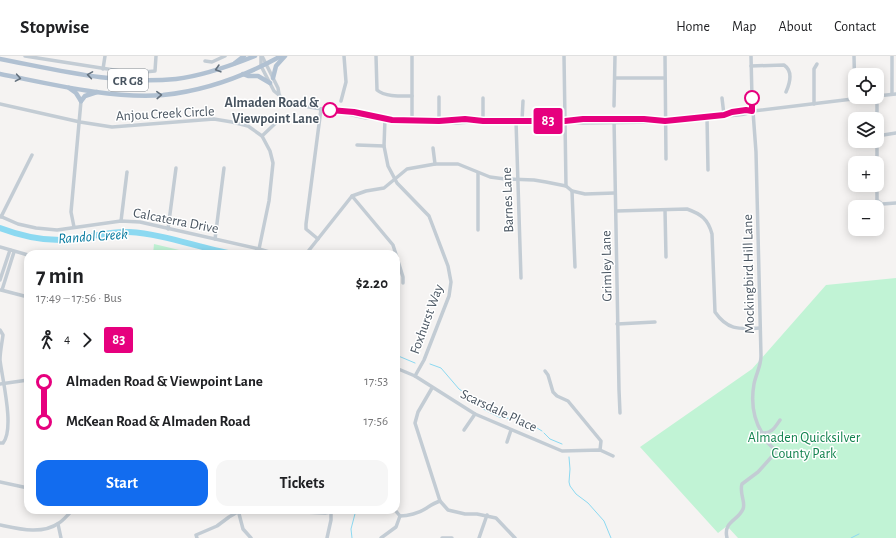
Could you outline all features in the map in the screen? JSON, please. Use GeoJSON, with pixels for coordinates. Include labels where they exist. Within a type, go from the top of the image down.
{"type":"FeatureCollection","features":[{"type":"Feature","properties":{"kind":"main road"},"geometry":{"type":"LineString","coordinates":[[233,65],[238,59],[244,56]]}},
{"type":"Feature","properties":{"kind":"main road","name":"CR G8"},"geometry":{"type":"LineString","coordinates":[[0,59],[123,80],[177,78],[233,65],[255,56]]}},
{"type":"Feature","properties":{"kind":"main road","name":"CR G8"},"geometry":{"type":"LineString","coordinates":[[0,74],[119,94],[144,95],[177,93],[210,86],[243,74],[280,56]]}},
{"type":"Feature","properties":{"kind":"main road"},"geometry":{"type":"LineString","coordinates":[[243,74],[271,80],[276,66],[285,56]]}},
{"type":"Feature","properties":{"kind":"main road"},"geometry":{"type":"LineString","coordinates":[[66,86],[76,93],[81,102],[85,96],[99,91]]}},
{"type":"Feature","properties":{"kind":"street"},"geometry":{"type":"LineString","coordinates":[[25,56],[40,57],[133,73],[155,71],[156,56]]}},
{"type":"Feature","properties":{"kind":"street"},"geometry":{"type":"LineString","coordinates":[[103,69],[105,56]]}},
{"type":"Feature","properties":{"kind":"street"},"geometry":{"type":"LineString","coordinates":[[205,62],[212,62],[225,56]]}},
{"type":"Feature","properties":{"kind":"street"},"geometry":{"type":"LineString","coordinates":[[261,56],[263,65],[271,80],[278,88],[279,94],[290,102],[366,118],[385,120],[439,121],[465,119],[483,121],[565,121],[583,123],[614,121],[644,123],[724,115],[740,115],[752,111],[848,100]]}},
{"type":"Feature","properties":{"kind":"street"},"geometry":{"type":"LineString","coordinates":[[341,101],[346,82],[344,56]]}},
{"type":"Feature","properties":{"kind":"street"},"geometry":{"type":"LineString","coordinates":[[376,56],[376,90],[381,93],[397,96],[412,96]]}},
{"type":"Feature","properties":{"kind":"street"},"geometry":{"type":"LineString","coordinates":[[412,56],[412,120]]}},
{"type":"Feature","properties":{"kind":"street"},"geometry":{"type":"LineString","coordinates":[[564,56],[566,186]]}},
{"type":"Feature","properties":{"kind":"street"},"geometry":{"type":"LineString","coordinates":[[614,106],[615,56]]}},
{"type":"Feature","properties":{"kind":"street"},"geometry":{"type":"LineString","coordinates":[[665,56],[666,159]]}},
{"type":"Feature","properties":{"kind":"street","name":"Mockingbird Hill Lane"},"geometry":{"type":"LineString","coordinates":[[726,538],[727,528],[730,523],[740,515],[744,506],[741,493],[742,484],[758,472],[775,453],[774,449],[764,439],[756,423],[753,405],[754,384],[761,359],[756,152],[752,111],[751,56]]}},
{"type":"Feature","properties":{"kind":"street"},"geometry":{"type":"LineString","coordinates":[[854,56],[854,68]]}},
{"type":"Feature","properties":{"kind":"street"},"geometry":{"type":"LineString","coordinates":[[884,95],[894,94],[892,56]]}},
{"type":"Feature","properties":{"kind":"street"},"geometry":{"type":"LineString","coordinates":[[814,104],[814,69],[816,64]]}},
{"type":"Feature","properties":{"kind":"street"},"geometry":{"type":"LineString","coordinates":[[751,66],[784,65],[790,72],[789,85],[786,92]]}},
{"type":"Feature","properties":{"kind":"street"},"geometry":{"type":"LineString","coordinates":[[615,78],[665,78]]}},
{"type":"Feature","properties":{"kind":"street"},"geometry":{"type":"LineString","coordinates":[[439,97],[439,121]]}},
{"type":"Feature","properties":{"kind":"street"},"geometry":{"type":"LineString","coordinates":[[483,121],[484,98]]}},
{"type":"Feature","properties":{"kind":"street"},"geometry":{"type":"LineString","coordinates":[[722,98],[724,115]]}},
{"type":"Feature","properties":{"kind":"street"},"geometry":{"type":"LineString","coordinates":[[522,121],[523,101]]}},
{"type":"Feature","properties":{"kind":"street"},"geometry":{"type":"LineString","coordinates":[[74,227],[71,212],[81,102]]}},
{"type":"Feature","properties":{"kind":"street","name":"Anjou Creek Circle"},"geometry":{"type":"LineString","coordinates":[[0,104],[80,122],[112,127],[214,119],[248,126],[262,136]]}},
{"type":"Feature","properties":{"kind":"street"},"geometry":{"type":"LineString","coordinates":[[318,239],[306,229],[306,224],[321,109]]}},
{"type":"Feature","properties":{"kind":"street"},"geometry":{"type":"LineString","coordinates":[[259,249],[269,201],[273,164],[270,151],[262,136],[282,117]]}},
{"type":"Feature","properties":{"kind":"street"},"geometry":{"type":"LineString","coordinates":[[707,117],[708,170]]}},
{"type":"Feature","properties":{"kind":"street","name":"Foxhurst Way"},"geometry":{"type":"LineString","coordinates":[[385,120],[384,146],[388,166],[395,178],[429,216],[448,266],[451,282],[449,296],[424,360],[415,376]]}},
{"type":"Feature","properties":{"kind":"street","name":"Barnes Lane"},"geometry":{"type":"LineString","coordinates":[[516,121],[520,278]]}},
{"type":"Feature","properties":{"kind":"street","name":"Grimley Lane"},"geometry":{"type":"LineString","coordinates":[[614,121],[620,413]]}},
{"type":"Feature","properties":{"kind":"street"},"geometry":{"type":"LineString","coordinates":[[884,135],[896,133]]}},
{"type":"Feature","properties":{"kind":"street"},"geometry":{"type":"LineString","coordinates":[[357,145],[384,146]]}},
{"type":"Feature","properties":{"kind":"street"},"geometry":{"type":"LineString","coordinates":[[433,148],[435,164]]}},
{"type":"Feature","properties":{"kind":"street"},"geometry":{"type":"LineString","coordinates":[[877,148],[877,200],[882,204],[896,203]]}},
{"type":"Feature","properties":{"kind":"street"},"geometry":{"type":"LineString","coordinates":[[0,216],[32,155]]}},
{"type":"Feature","properties":{"kind":"street"},"geometry":{"type":"LineString","coordinates":[[309,250],[352,196],[366,190],[384,188],[407,168],[435,164],[458,164],[490,177],[534,180],[566,186],[572,191],[585,194],[615,193]]}},
{"type":"Feature","properties":{"kind":"street"},"geometry":{"type":"LineString","coordinates":[[168,229],[176,168]]}},
{"type":"Feature","properties":{"kind":"street"},"geometry":{"type":"LineString","coordinates":[[214,239],[224,168]]}},
{"type":"Feature","properties":{"kind":"street"},"geometry":{"type":"LineString","coordinates":[[121,221],[127,172]]}},
{"type":"Feature","properties":{"kind":"street"},"geometry":{"type":"LineString","coordinates":[[478,173],[478,230]]}},
{"type":"Feature","properties":{"kind":"street"},"geometry":{"type":"LineString","coordinates":[[572,191],[575,267]]}},
{"type":"Feature","properties":{"kind":"street"},"geometry":{"type":"LineString","coordinates":[[352,196],[393,245],[395,250]]}},
{"type":"Feature","properties":{"kind":"street"},"geometry":{"type":"LineString","coordinates":[[616,211],[687,209],[704,217],[710,225],[712,234],[715,312],[720,320],[727,326],[738,329],[760,328]]}},
{"type":"Feature","properties":{"kind":"street"},"geometry":{"type":"LineString","coordinates":[[665,210],[666,257]]}},
{"type":"Feature","properties":{"kind":"street","name":"Calcaterra Drive"},"geometry":{"type":"LineString","coordinates":[[0,216],[18,224],[36,228],[57,230],[121,221],[140,222],[262,250]]}},
{"type":"Feature","properties":{"kind":"street"},"geometry":{"type":"LineString","coordinates":[[0,246],[24,254]]}},
{"type":"Feature","properties":{"kind":"street"},"geometry":{"type":"LineString","coordinates":[[0,280],[10,250]]}},
{"type":"Feature","properties":{"kind":"street"},"geometry":{"type":"LineString","coordinates":[[14,252],[1,290],[24,296]]}},
{"type":"Feature","properties":{"kind":"street"},"geometry":{"type":"LineString","coordinates":[[400,267],[403,283]]}},
{"type":"Feature","properties":{"kind":"street"},"geometry":{"type":"LineString","coordinates":[[617,324],[655,322]]}},
{"type":"Feature","properties":{"kind":"street"},"geometry":{"type":"LineString","coordinates":[[0,330],[3,335],[0,357],[2,384],[8,423],[6,438],[3,443],[0,443]]}},
{"type":"Feature","properties":{"kind":"street","name":"Scarsdale Place"},"geometry":{"type":"LineString","coordinates":[[400,370],[415,376],[474,414],[562,451],[600,450]]}},
{"type":"Feature","properties":{"kind":"street"},"geometry":{"type":"LineString","coordinates":[[544,371],[548,375],[550,387],[553,392],[557,396],[568,401],[601,441],[600,450],[613,456]]}},
{"type":"Feature","properties":{"kind":"street"},"geometry":{"type":"LineString","coordinates":[[2,384],[24,381]]}},
{"type":"Feature","properties":{"kind":"street"},"geometry":{"type":"LineString","coordinates":[[432,388],[418,412],[415,423],[440,501],[448,510],[496,518],[515,538]]}},
{"type":"Feature","properties":{"kind":"street"},"geometry":{"type":"LineString","coordinates":[[464,430],[474,414]]}},
{"type":"Feature","properties":{"kind":"street"},"geometry":{"type":"LineString","coordinates":[[762,433],[766,434],[773,431],[780,420]]}},
{"type":"Feature","properties":{"kind":"street"},"geometry":{"type":"LineString","coordinates":[[507,442],[511,430]]}},
{"type":"Feature","properties":{"kind":"street"},"geometry":{"type":"LineString","coordinates":[[0,482],[24,487]]}},
{"type":"Feature","properties":{"kind":"street"},"geometry":{"type":"LineString","coordinates":[[381,538],[396,528],[400,516],[425,510],[435,502],[440,501]]}},
{"type":"Feature","properties":{"kind":"street"},"geometry":{"type":"LineString","coordinates":[[0,525],[28,530],[37,530],[58,524],[69,514]]}},
{"type":"Feature","properties":{"kind":"street"},"geometry":{"type":"LineString","coordinates":[[197,538],[196,535],[217,526],[234,514]]}},
{"type":"Feature","properties":{"kind":"street"},"geometry":{"type":"LineString","coordinates":[[240,514],[243,529],[251,538]]}},
{"type":"Feature","properties":{"kind":"street"},"geometry":{"type":"LineString","coordinates":[[327,538],[331,514]]}},
{"type":"Feature","properties":{"kind":"street"},"geometry":{"type":"LineString","coordinates":[[479,538],[487,516]]}},
{"type":"Feature","properties":{"kind":"street"},"geometry":{"type":"LineString","coordinates":[[58,524],[61,538]]}},
{"type":"Feature","properties":{"kind":"street"},"geometry":{"type":"LineString","coordinates":[[442,538],[452,538]]}},
{"type":"Feature","properties":{"kind":"green space"},"geometry":{"type":"Polygon","coordinates":[[[154,244],[179,250],[153,250],[154,244]]]}},
{"type":"Feature","properties":{"kind":"green space","name":"Almaden Quicksilver County Park"},"geometry":{"type":"Polygon","coordinates":[[[896,278],[896,538],[738,538],[727,526],[718,533],[640,447],[752,369],[826,285],[896,278]]]}},
{"type":"Feature","properties":{"kind":"waterway","name":"Randol Creek"},"geometry":{"type":"LineString","coordinates":[[0,228],[49,240],[66,240],[113,233],[142,233],[216,250]]}},
{"type":"Feature","properties":{"kind":"waterway","name":"Randol Creek"},"geometry":{"type":"LineString","coordinates":[[400,357],[415,363]]}},
{"type":"Feature","properties":{"kind":"waterway","name":"Randol Creek"},"geometry":{"type":"LineString","coordinates":[[430,364],[441,368],[459,389],[474,399],[477,404],[485,410],[499,417],[513,419]]}},
{"type":"Feature","properties":{"kind":"waterway","name":"Randol Creek"},"geometry":{"type":"LineString","coordinates":[[516,420],[527,422],[542,431]]}},
{"type":"Feature","properties":{"kind":"waterway","name":"Randol Creek"},"geometry":{"type":"LineString","coordinates":[[544,433],[550,439],[562,444]]}},
{"type":"Feature","properties":{"kind":"waterway","name":"Randol Creek"},"geometry":{"type":"LineString","coordinates":[[569,457],[570,486],[576,494],[588,503],[604,521],[611,538]]}},
{"type":"Feature","properties":{"kind":"waterway"},"geometry":{"type":"LineString","coordinates":[[352,538],[351,529],[355,514]]}},
{"type":"Feature","properties":{"kind":"waterway"},"geometry":{"type":"LineString","coordinates":[[851,538],[859,534]]}},
{"type":"Feature","properties":{"kind":"bus line","name":"83"},"geometry":{"type":"LineString","coordinates":[[330,110],[366,114],[385,120],[439,121],[465,119],[483,121],[565,121],[583,119],[644,119],[676,121],[724,115],[746,110],[752,111],[752,98]]}},
{"type":"Feature","properties":{"kind":"place","name":"Almaden Road & Viewpoint Lane"},"geometry":{"type":"Point","coordinates":[330,110]}}]}
